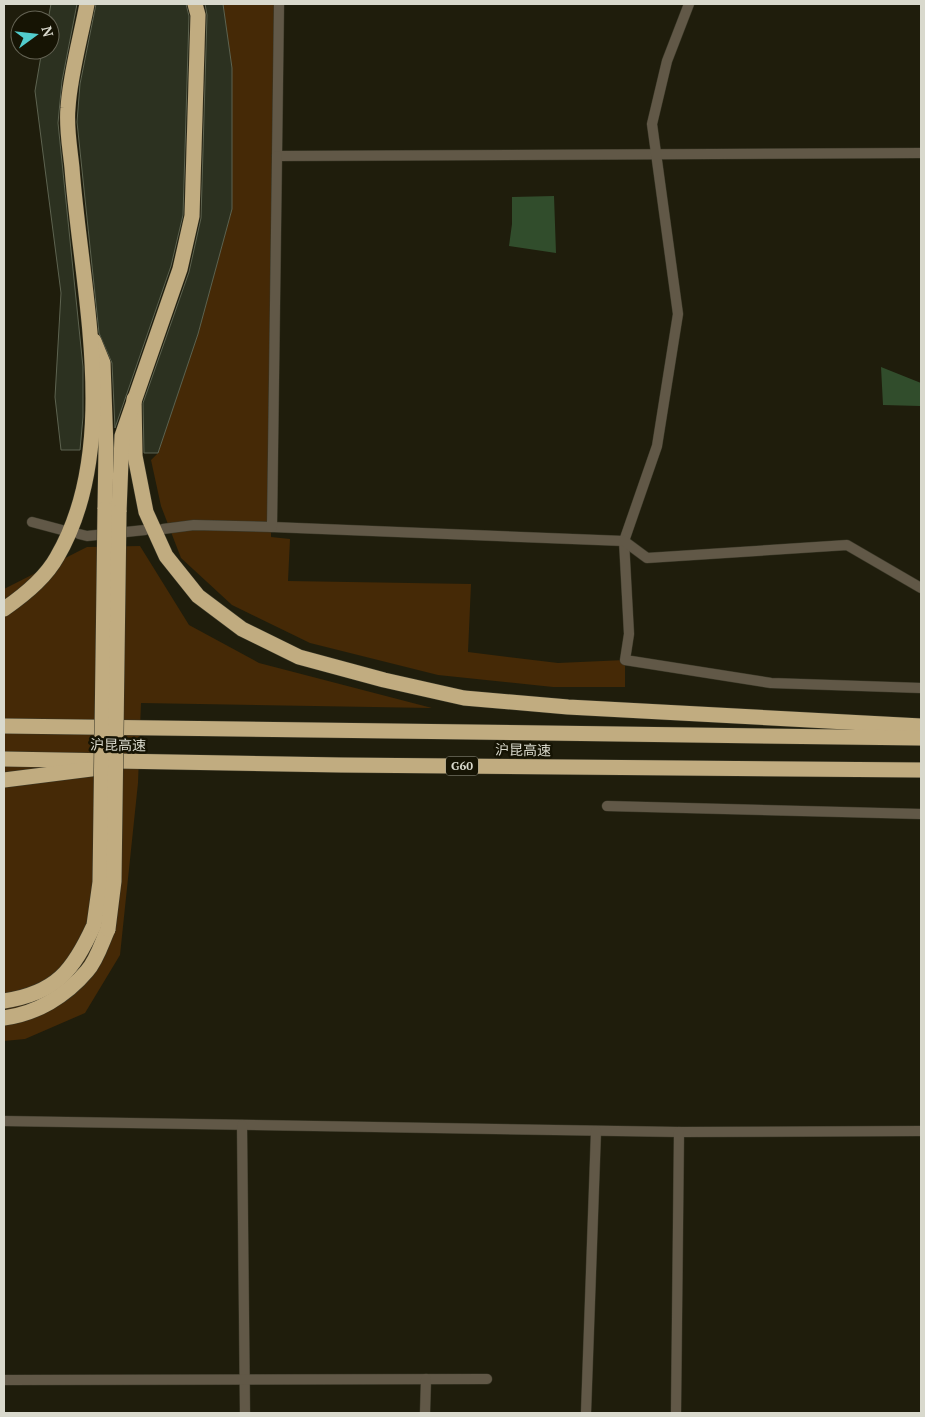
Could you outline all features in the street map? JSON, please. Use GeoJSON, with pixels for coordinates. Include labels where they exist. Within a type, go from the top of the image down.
{"type":"FeatureCollection","features":[{"type":"Feature","properties":{"kind":"highway"},"geometry":{"type":"LineString","coordinates":[[4,610],[22,597],[56,559],[75,522],[89,467],[92,420],[91,332],[76,219],[68,108],[87,4]]}},
{"type":"Feature","properties":{"kind":"highway"},"geometry":{"type":"LineString","coordinates":[[112,511],[120,446],[134,399],[180,269],[192,216],[198,14],[195,4]]}},
{"type":"Feature","properties":{"kind":"highway"},"geometry":{"type":"LineString","coordinates":[[4,1018],[22,1016],[57,999],[88,970],[114,881],[112,511],[106,448],[103,363],[91,332]]}},
{"type":"Feature","properties":{"kind":"highway"},"geometry":{"type":"LineString","coordinates":[[134,399],[135,456],[146,512],[166,556],[198,596],[242,629],[299,657],[384,680],[464,698],[568,707],[921,726]]}},
{"type":"Feature","properties":{"kind":"highway","name":"沪昆高速"},"geometry":{"type":"LineString","coordinates":[[4,726],[921,738]]}},
{"type":"Feature","properties":{"kind":"highway","name":"沪昆高速"},"geometry":{"type":"LineString","coordinates":[[4,759],[921,770]]}},
{"type":"Feature","properties":{"kind":"highway"},"geometry":{"type":"LineString","coordinates":[[4,780],[156,762]]}},
{"type":"Feature","properties":{"kind":"highway"},"geometry":{"type":"LineString","coordinates":[[4,1001],[24,998],[60,980],[101,927]]}},
{"type":"Feature","properties":{"kind":"street"},"geometry":{"type":"LineString","coordinates":[[272,527],[279,4]]}},
{"type":"Feature","properties":{"kind":"street"},"geometry":{"type":"LineString","coordinates":[[689,4],[667,62],[652,124],[678,314],[657,446],[624,542],[629,634],[625,660],[771,683],[921,688]]}},
{"type":"Feature","properties":{"kind":"street"},"geometry":{"type":"LineString","coordinates":[[277,156],[921,154]]}},
{"type":"Feature","properties":{"kind":"street"},"geometry":{"type":"LineString","coordinates":[[32,522],[62,530]]}},
{"type":"Feature","properties":{"kind":"street"},"geometry":{"type":"LineString","coordinates":[[162,528],[194,525],[272,527],[624,542],[646,558],[847,545],[921,588]]}},
{"type":"Feature","properties":{"kind":"street"},"geometry":{"type":"LineString","coordinates":[[79,534],[87,536],[145,530]]}},
{"type":"Feature","properties":{"kind":"street"},"geometry":{"type":"LineString","coordinates":[[607,806],[921,814]]}},
{"type":"Feature","properties":{"kind":"street"},"geometry":{"type":"LineString","coordinates":[[4,1121],[679,1132],[921,1131]]}},
{"type":"Feature","properties":{"kind":"street"},"geometry":{"type":"LineString","coordinates":[[242,1125],[245,1413]]}},
{"type":"Feature","properties":{"kind":"street"},"geometry":{"type":"LineString","coordinates":[[586,1413],[596,1131]]}},
{"type":"Feature","properties":{"kind":"street"},"geometry":{"type":"LineString","coordinates":[[676,1413],[679,1132]]}},
{"type":"Feature","properties":{"kind":"street"},"geometry":{"type":"LineString","coordinates":[[425,1413],[426,1379]]}},
{"type":"Feature","properties":{"kind":"street"},"geometry":{"type":"LineString","coordinates":[[4,1380],[487,1379]]}},
{"type":"Feature","properties":{"kind":"shaded area"},"geometry":{"type":"Polygon","coordinates":[[[223,4],[278,4],[271,537],[290,539],[288,581],[471,584],[468,652],[558,663],[625,660],[625,687],[553,687],[438,675],[310,643],[232,605],[181,558],[161,506],[151,460],[158,453],[198,334],[232,209],[232,68],[223,4]]]}},
{"type":"Feature","properties":{"kind":"shaded area"},"geometry":{"type":"Polygon","coordinates":[[[554,196],[556,253],[509,246],[512,224],[512,197],[554,196]]]}},
{"type":"Feature","properties":{"kind":"shaded area"},"geometry":{"type":"Polygon","coordinates":[[[881,367],[921,383],[921,415],[920,406],[883,405],[881,367]]]}},
{"type":"Feature","properties":{"kind":"shaded area"},"geometry":{"type":"Polygon","coordinates":[[[140,546],[189,625],[259,663],[432,708],[141,703],[138,783],[120,955],[85,1013],[25,1039],[4,1041],[4,589],[87,547],[140,546]]]}},
{"type":"Feature","properties":{"kind":"building"},"geometry":{"type":"Polygon","coordinates":[[[51,4],[77,4],[62,81],[58,123],[83,367],[83,417],[80,450],[61,450],[55,397],[61,293],[35,91],[40,60],[60,60],[60,10],[50,10],[51,4]]]}},
{"type":"Feature","properties":{"kind":"building"},"geometry":{"type":"Polygon","coordinates":[[[96,4],[186,4],[189,16],[183,215],[171,266],[115,428],[112,363],[99,333],[77,122],[80,84],[96,4]]]}},
{"type":"Feature","properties":{"kind":"building"},"geometry":{"type":"Polygon","coordinates":[[[205,4],[223,4],[232,68],[232,209],[198,334],[158,453],[144,453],[143,403],[189,272],[201,218],[207,15],[205,4]]]}}]}
